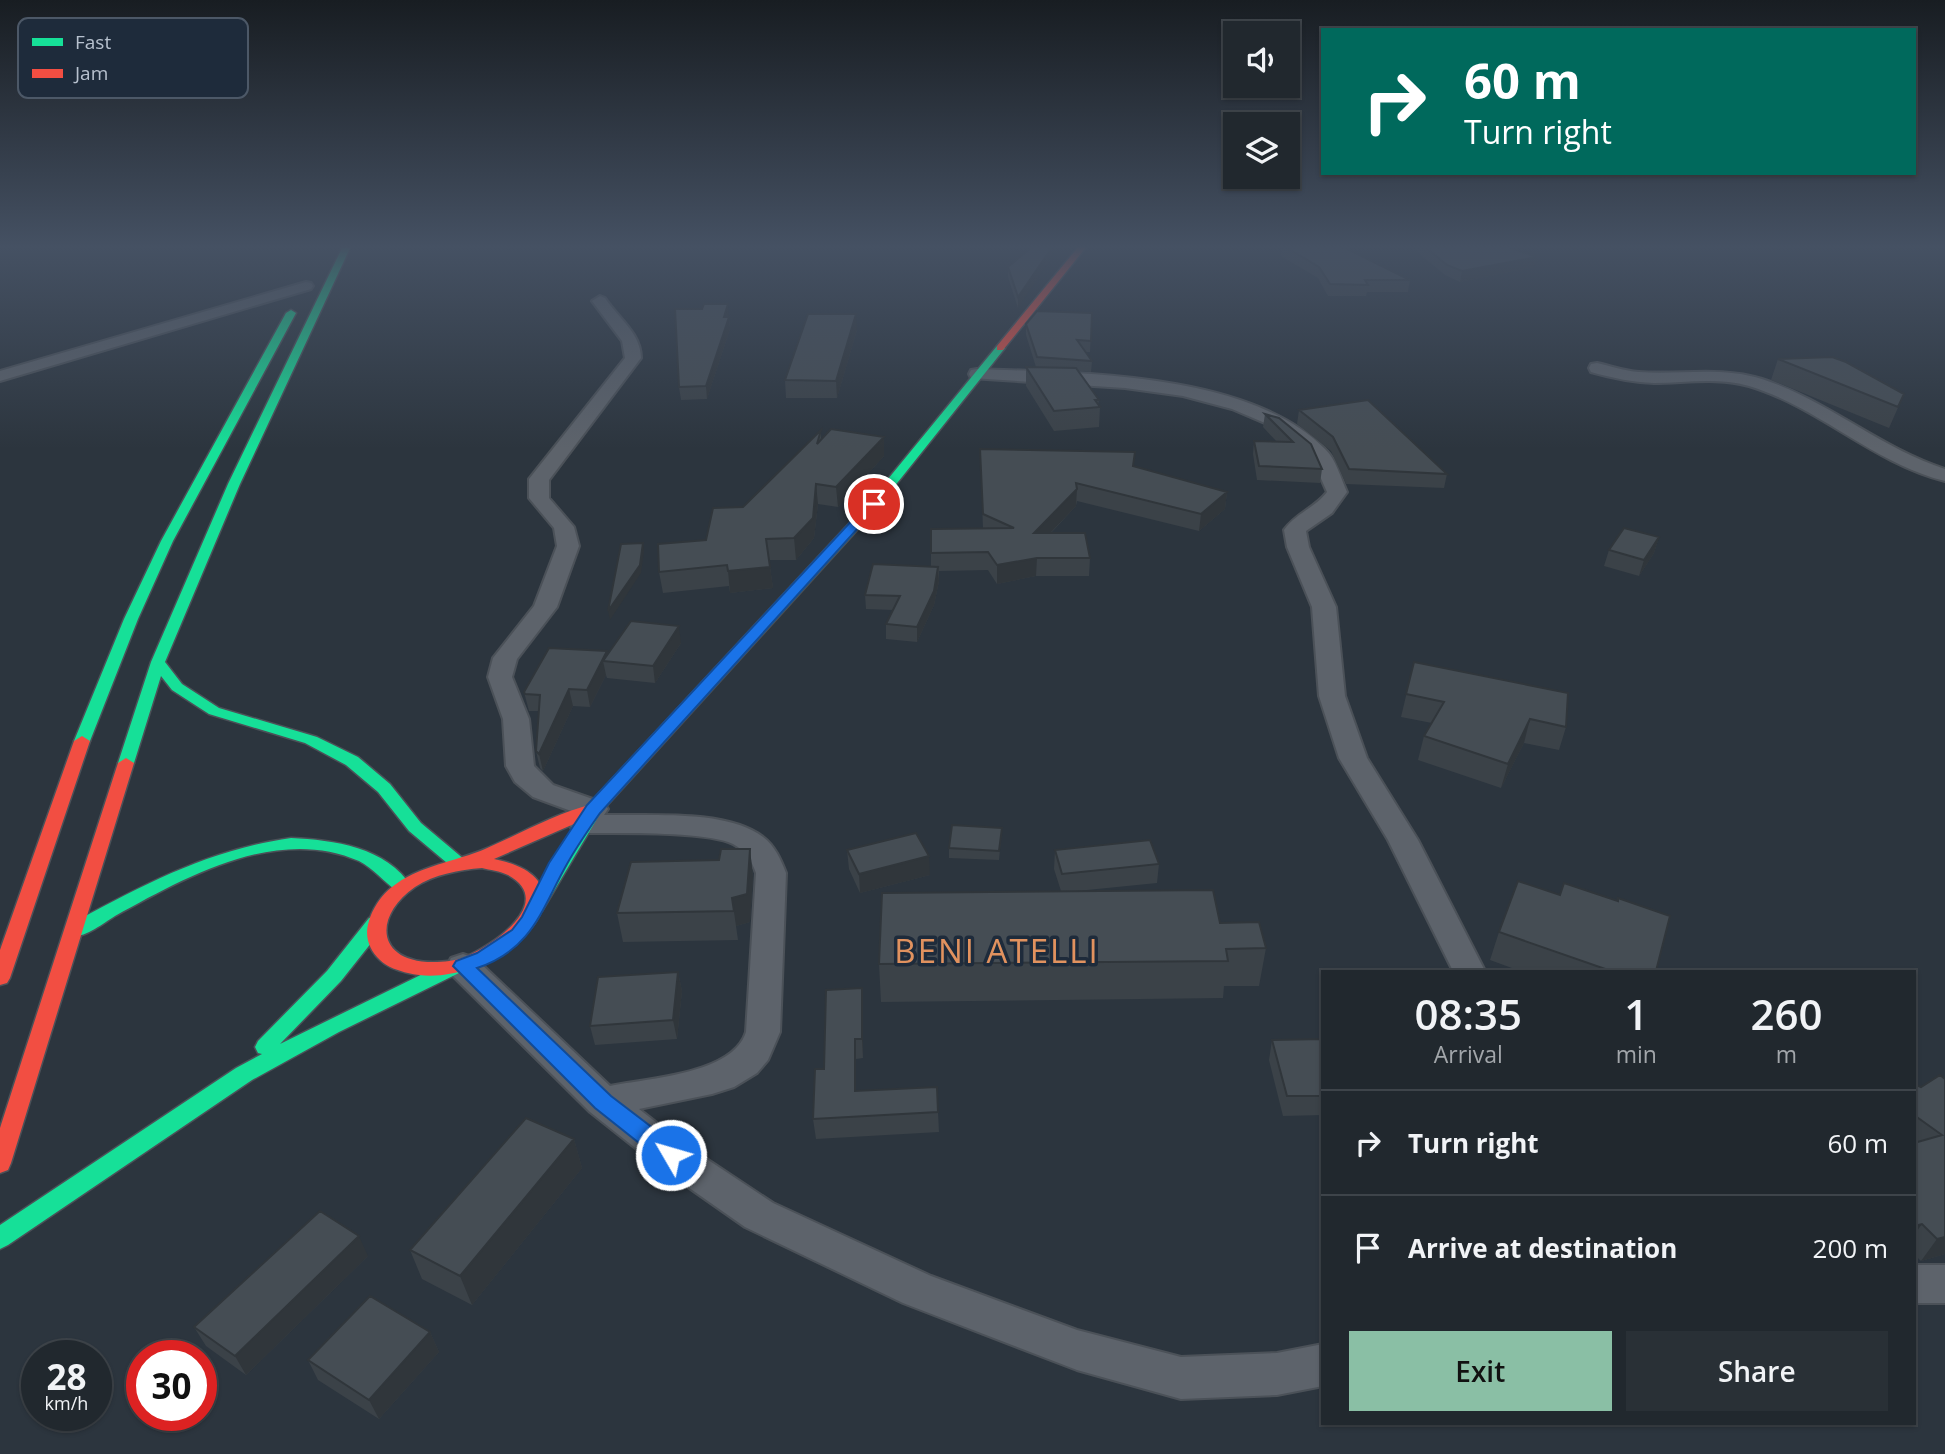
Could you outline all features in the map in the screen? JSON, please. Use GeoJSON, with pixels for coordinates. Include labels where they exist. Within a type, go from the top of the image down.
{"type":"FeatureCollection","features":[{"type":"Feature","properties":{"kind":"main road"},"geometry":{"type":"LineString","coordinates":[[0,978],[84,735],[132,617],[177,523],[290,314]]}},
{"type":"Feature","properties":{"kind":"main road"},"geometry":{"type":"LineString","coordinates":[[0,1163],[158,662],[234,484],[316,314]]}},
{"type":"Feature","properties":{"kind":"main road"},"geometry":{"type":"LineString","coordinates":[[0,1238],[216,1092],[313,1035],[457,967],[504,948],[530,921],[534,906],[588,816],[874,504],[925,444],[977,374],[1027,314]]}},
{"type":"Feature","properties":{"kind":"main road"},"geometry":{"type":"LineString","coordinates":[[158,662],[177,687],[214,710],[312,740],[352,761],[384,788],[415,827],[462,864],[498,864],[523,875],[531,884],[534,906]]}},
{"type":"Feature","properties":{"kind":"main road"},"geometry":{"type":"LineString","coordinates":[[216,1092],[309,1004],[376,923],[390,899],[403,887],[419,877],[462,864],[588,816]]}},
{"type":"Feature","properties":{"kind":"main road"},"geometry":{"type":"LineString","coordinates":[[74,931],[201,865],[229,855],[272,846],[311,844],[357,852],[374,860],[403,887]]}},
{"type":"Feature","properties":{"kind":"main road"},"geometry":{"type":"LineString","coordinates":[[376,923],[375,935],[379,947],[393,960],[415,969],[457,967]]}},
{"type":"Feature","properties":{"kind":"street"},"geometry":{"type":"LineString","coordinates":[[0,376],[201,314]]}},
{"type":"Feature","properties":{"kind":"street"},"geometry":{"type":"LineString","coordinates":[[603,1102],[712,1080],[735,1071],[753,1056],[763,1032],[771,873],[763,852],[754,843],[728,831],[588,816],[543,791],[524,776],[520,766],[516,719],[500,677],[505,658],[545,607],[568,546],[569,537],[562,522],[538,499],[536,492],[539,479],[633,358],[633,348],[628,337],[607,314]]}},
{"type":"Feature","properties":{"kind":"street"},"geometry":{"type":"LineString","coordinates":[[1597,368],[1633,378],[1708,373],[1753,382],[1782,392],[1918,468],[1945,475]]}},
{"type":"Feature","properties":{"kind":"street"},"geometry":{"type":"LineString","coordinates":[[977,374],[1107,380],[1183,390],[1236,405],[1285,425],[1308,442],[1325,460],[1334,476],[1336,492],[1325,509],[1301,523],[1295,530],[1298,547],[1324,607],[1332,696],[1363,778],[1403,841],[1468,970]]}},
{"type":"Feature","properties":{"kind":"street"},"geometry":{"type":"LineString","coordinates":[[457,967],[603,1102],[671,1155],[759,1215],[918,1290],[1077,1350],[1181,1378],[1277,1374],[1321,1365]]}},
{"type":"Feature","properties":{"kind":"street"},"geometry":{"type":"LineString","coordinates":[[1916,1284],[1945,1284]]}},
{"type":"Feature","properties":{"kind":"building"},"geometry":{"type":"Polygon","coordinates":[[[675,314],[725,314],[724,317],[729,317],[706,386],[679,387],[675,314]]]}},
{"type":"Feature","properties":{"kind":"building"},"geometry":{"type":"Polygon","coordinates":[[[808,314],[856,314],[836,381],[785,380],[808,314]]]}},
{"type":"Feature","properties":{"kind":"building"},"geometry":{"type":"Polygon","coordinates":[[[1035,314],[1092,314],[1091,341],[1077,340],[1092,361],[1037,357],[1026,324],[1035,314]]]}},
{"type":"Feature","properties":{"kind":"building"},"geometry":{"type":"Polygon","coordinates":[[[1832,357],[1904,394],[1898,407],[1778,359],[1832,357]]]}},
{"type":"Feature","properties":{"kind":"building"},"geometry":{"type":"Polygon","coordinates":[[[1026,367],[1076,368],[1099,400],[1095,400],[1100,407],[1054,411],[1026,367]]]}},
{"type":"Feature","properties":{"kind":"building"},"geometry":{"type":"Polygon","coordinates":[[[1368,400],[1447,474],[1349,469],[1333,437],[1299,410],[1368,400]]]}},
{"type":"Feature","properties":{"kind":"building"},"geometry":{"type":"Polygon","coordinates":[[[1265,414],[1279,418],[1311,444],[1322,469],[1259,466],[1254,441],[1293,442],[1265,414]]]}},
{"type":"Feature","properties":{"kind":"building"},"geometry":{"type":"Polygon","coordinates":[[[831,429],[884,437],[836,487],[816,484],[813,518],[794,538],[766,539],[770,567],[728,571],[727,565],[659,572],[658,544],[706,540],[713,508],[743,507],[821,430],[817,444],[831,429]]]}},
{"type":"Feature","properties":{"kind":"building"},"geometry":{"type":"Polygon","coordinates":[[[980,449],[1135,452],[1133,466],[1227,492],[1201,514],[1076,483],[1077,489],[1034,533],[1085,533],[1090,558],[1037,558],[997,565],[988,552],[931,553],[931,529],[1014,528],[983,514],[980,449]]]}},
{"type":"Feature","properties":{"kind":"building"},"geometry":{"type":"Polygon","coordinates":[[[1624,528],[1659,537],[1644,560],[1609,550],[1624,528]]]}},
{"type":"Feature","properties":{"kind":"building"},"geometry":{"type":"Polygon","coordinates":[[[643,543],[640,565],[608,611],[621,544],[643,543]]]}},
{"type":"Feature","properties":{"kind":"building"},"geometry":{"type":"Polygon","coordinates":[[[873,564],[938,567],[934,591],[917,627],[886,624],[900,596],[865,595],[873,564]]]}},
{"type":"Feature","properties":{"kind":"building"},"geometry":{"type":"Polygon","coordinates":[[[631,621],[679,626],[653,666],[603,661],[631,621]]]}},
{"type":"Feature","properties":{"kind":"building"},"geometry":{"type":"Polygon","coordinates":[[[549,648],[607,651],[587,690],[569,689],[539,754],[536,751],[540,695],[524,692],[549,648]]]}},
{"type":"Feature","properties":{"kind":"building"},"geometry":{"type":"Polygon","coordinates":[[[1414,662],[1568,693],[1566,727],[1530,719],[1508,764],[1424,736],[1444,702],[1406,694],[1414,662]]]}},
{"type":"Feature","properties":{"kind":"building"},"geometry":{"type":"Polygon","coordinates":[[[952,825],[1002,828],[999,851],[949,848],[952,825]]]}},
{"type":"Feature","properties":{"kind":"building"},"geometry":{"type":"Polygon","coordinates":[[[916,833],[929,856],[859,874],[847,850],[916,833]]]}},
{"type":"Feature","properties":{"kind":"building"},"geometry":{"type":"Polygon","coordinates":[[[1150,840],[1159,864],[1062,874],[1055,850],[1150,840]]]}},
{"type":"Feature","properties":{"kind":"building"},"geometry":{"type":"Polygon","coordinates":[[[721,849],[750,849],[747,894],[732,898],[734,911],[617,913],[631,862],[719,860],[721,849]]]}},
{"type":"Feature","properties":{"kind":"building"},"geometry":{"type":"Polygon","coordinates":[[[1518,881],[1560,895],[1564,883],[1670,916],[1656,970],[1608,970],[1499,932],[1518,881]]]}},
{"type":"Feature","properties":{"kind":"building"},"geometry":{"type":"Polygon","coordinates":[[[1213,890],[1220,923],[1259,922],[1266,948],[1226,949],[1228,961],[879,964],[882,893],[1213,890]]]}},
{"type":"Feature","properties":{"kind":"building"},"geometry":{"type":"Polygon","coordinates":[[[678,972],[673,1020],[590,1026],[598,977],[678,972]]]}},
{"type":"Feature","properties":{"kind":"building"},"geometry":{"type":"Polygon","coordinates":[[[862,988],[862,1039],[855,1039],[855,1091],[937,1087],[938,1112],[813,1119],[815,1069],[824,1069],[826,990],[862,988]]]}},
{"type":"Feature","properties":{"kind":"building"},"geometry":{"type":"Polygon","coordinates":[[[1321,1039],[1321,1096],[1287,1096],[1272,1040],[1321,1039]]]}},
{"type":"Feature","properties":{"kind":"building"},"geometry":{"type":"Polygon","coordinates":[[[1940,1075],[1945,1079],[1945,1237],[1937,1239],[1922,1224],[1916,1226],[1916,1142],[1942,1135],[1916,1116],[1916,1085],[1921,1087],[1940,1075]]]}},
{"type":"Feature","properties":{"kind":"building"},"geometry":{"type":"Polygon","coordinates":[[[526,1118],[574,1139],[460,1276],[410,1250],[526,1118]]]}},
{"type":"Feature","properties":{"kind":"building"},"geometry":{"type":"Polygon","coordinates":[[[320,1211],[359,1236],[235,1356],[217,1343],[217,1340],[212,1340],[194,1327],[320,1211]]]}},
{"type":"Feature","properties":{"kind":"building"},"geometry":{"type":"Polygon","coordinates":[[[370,1296],[430,1332],[369,1400],[308,1360],[370,1296]]]}},
{"type":"Feature","properties":{"kind":"traffic: fast"},"geometry":{"type":"LineString","coordinates":[[82,741],[131,619],[167,541],[291,314]]}},
{"type":"Feature","properties":{"kind":"traffic: fast"},"geometry":{"type":"LineString","coordinates":[[126,763],[158,662],[234,484],[315,314]]}},
{"type":"Feature","properties":{"kind":"traffic: fast"},"geometry":{"type":"LineString","coordinates":[[535,906],[594,809],[874,504],[1000,348]]}},
{"type":"Feature","properties":{"kind":"traffic: fast"},"geometry":{"type":"LineString","coordinates":[[158,662],[177,687],[214,711],[311,740],[352,761],[384,788],[415,827],[459,864]]}},
{"type":"Feature","properties":{"kind":"traffic: fast"},"geometry":{"type":"LineString","coordinates":[[74,931],[177,876],[253,849],[291,844],[329,846],[365,857],[403,887]]}},
{"type":"Feature","properties":{"kind":"traffic: fast"},"geometry":{"type":"LineString","coordinates":[[265,1047],[334,976],[376,923]]}},
{"type":"Feature","properties":{"kind":"traffic: fast"},"geometry":{"type":"LineString","coordinates":[[0,1238],[244,1074],[332,1026],[452,968]]}},
{"type":"Feature","properties":{"kind":"traffic: jam"},"geometry":{"type":"LineString","coordinates":[[1000,348],[1028,314]]}},
{"type":"Feature","properties":{"kind":"traffic: jam"},"geometry":{"type":"LineString","coordinates":[[0,978],[82,741]]}},
{"type":"Feature","properties":{"kind":"traffic: jam"},"geometry":{"type":"LineString","coordinates":[[0,1163],[126,763]]}},
{"type":"Feature","properties":{"kind":"traffic: jam"},"geometry":{"type":"LineString","coordinates":[[472,861],[593,809]]}},
{"type":"Feature","properties":{"kind":"traffic: jam"},"geometry":{"type":"LineString","coordinates":[[482,862],[506,867],[518,873],[531,887],[535,902],[530,917],[519,931],[487,955],[449,968],[425,969],[407,966],[391,959],[381,950],[377,939],[377,926],[388,902],[398,891],[418,877],[436,870],[482,862]]}},
{"type":"Feature","properties":{"kind":"district","name":"BENI ATELLI"},"geometry":{"type":"Point","coordinates":[997,950]}},
{"type":"Feature","properties":{"kind":"route"},"geometry":{"type":"LineString","coordinates":[[671,1155],[603,1102],[463,966],[504,948],[519,935],[530,921],[534,906],[558,863],[593,809],[874,504]]}}]}
